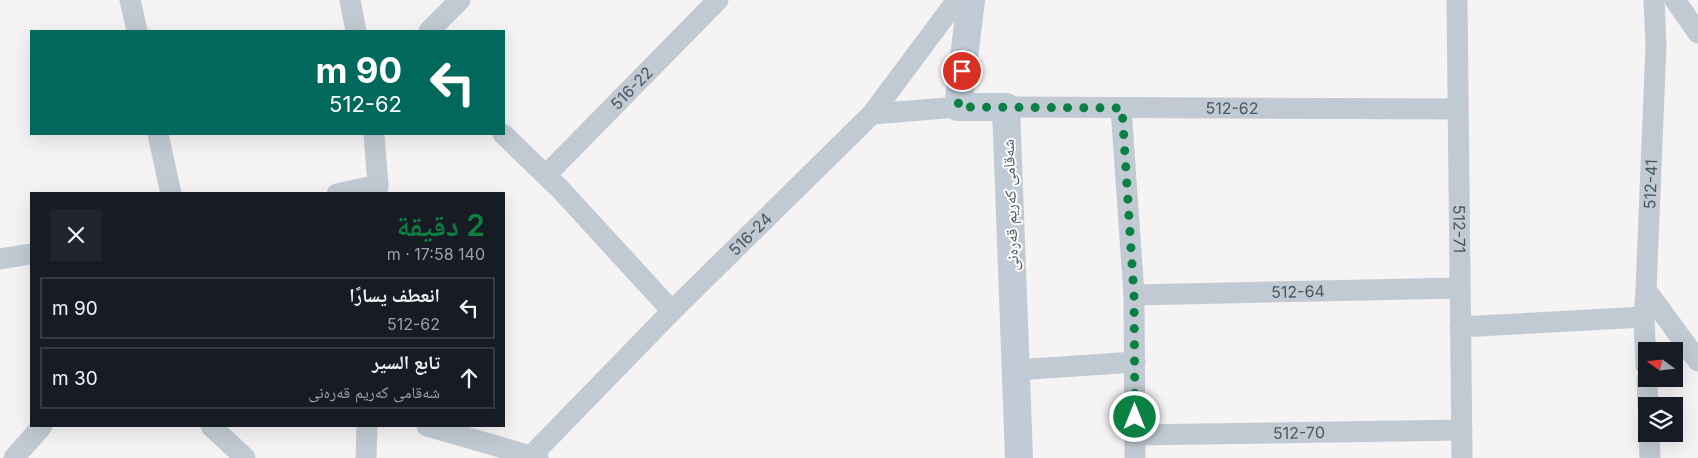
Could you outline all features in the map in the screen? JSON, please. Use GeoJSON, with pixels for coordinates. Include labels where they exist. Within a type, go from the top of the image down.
{"type":"FeatureCollection","features":[{"type":"Feature","properties":{"kind":"street"},"geometry":{"type":"LineString","coordinates":[[130,0],[137,30]]}},
{"type":"Feature","properties":{"kind":"street"},"geometry":{"type":"LineString","coordinates":[[350,0],[356,30]]}},
{"type":"Feature","properties":{"kind":"street"},"geometry":{"type":"LineString","coordinates":[[430,30],[460,0]]}},
{"type":"Feature","properties":{"kind":"street","name":"516-22"},"geometry":{"type":"LineString","coordinates":[[546,175],[718,0]]}},
{"type":"Feature","properties":{"kind":"street","name":"516-24"},"geometry":{"type":"LineString","coordinates":[[535,457],[672,311],[872,114],[957,0]]}},
{"type":"Feature","properties":{"kind":"street"},"geometry":{"type":"LineString","coordinates":[[958,107],[971,0]]}},
{"type":"Feature","properties":{"kind":"street","name":"512-71"},"geometry":{"type":"LineString","coordinates":[[1457,0],[1462,458]]}},
{"type":"Feature","properties":{"kind":"street","name":"512-41"},"geometry":{"type":"LineString","coordinates":[[1645,342],[1644,317],[1656,45],[1654,0]]}},
{"type":"Feature","properties":{"kind":"street"},"geometry":{"type":"LineString","coordinates":[[1675,0],[1698,32]]}},
{"type":"Feature","properties":{"kind":"street"},"geometry":{"type":"LineString","coordinates":[[872,114],[958,107],[1006,107]]}},
{"type":"Feature","properties":{"kind":"street","name":"512-62"},"geometry":{"type":"LineString","coordinates":[[1006,107],[1458,109]]}},
{"type":"Feature","properties":{"kind":"street","name":"شەقامی کەریم قەرەنی"},"geometry":{"type":"LineString","coordinates":[[1006,107],[1019,458]]}},
{"type":"Feature","properties":{"kind":"street"},"geometry":{"type":"LineString","coordinates":[[1122,108],[1134,295],[1135,458]]}},
{"type":"Feature","properties":{"kind":"street"},"geometry":{"type":"LineString","coordinates":[[158,135],[171,192]]}},
{"type":"Feature","properties":{"kind":"street"},"geometry":{"type":"LineString","coordinates":[[353,192],[378,189],[374,135]]}},
{"type":"Feature","properties":{"kind":"street"},"geometry":{"type":"LineString","coordinates":[[504,135],[561,190],[672,311]]}},
{"type":"Feature","properties":{"kind":"street"},"geometry":{"type":"LineString","coordinates":[[0,259],[30,254]]}},
{"type":"Feature","properties":{"kind":"street","name":"512-64"},"geometry":{"type":"LineString","coordinates":[[1134,295],[1460,288]]}},
{"type":"Feature","properties":{"kind":"street"},"geometry":{"type":"LineString","coordinates":[[1646,290],[1698,361]]}},
{"type":"Feature","properties":{"kind":"street"},"geometry":{"type":"LineString","coordinates":[[1460,328],[1644,317]]}},
{"type":"Feature","properties":{"kind":"street"},"geometry":{"type":"LineString","coordinates":[[1016,370],[1134,362]]}},
{"type":"Feature","properties":{"kind":"street"},"geometry":{"type":"LineString","coordinates":[[14,458],[41,427]]}},
{"type":"Feature","properties":{"kind":"street"},"geometry":{"type":"LineString","coordinates":[[212,427],[245,458]]}},
{"type":"Feature","properties":{"kind":"street"},"geometry":{"type":"LineString","coordinates":[[366,458],[367,427]]}},
{"type":"Feature","properties":{"kind":"street"},"geometry":{"type":"LineString","coordinates":[[429,427],[467,448],[535,457]]}},
{"type":"Feature","properties":{"kind":"street","name":"512-70"},"geometry":{"type":"LineString","coordinates":[[1135,435],[1462,430]]}},
{"type":"Feature","properties":{"kind":"street"},"geometry":{"type":"LineString","coordinates":[[1649,442],[1650,458]]}},
{"type":"Feature","properties":{"kind":"route"},"geometry":{"type":"LineString","coordinates":[[962,71],[958,107],[1122,108],[1134,295],[1135,417]]}}]}
